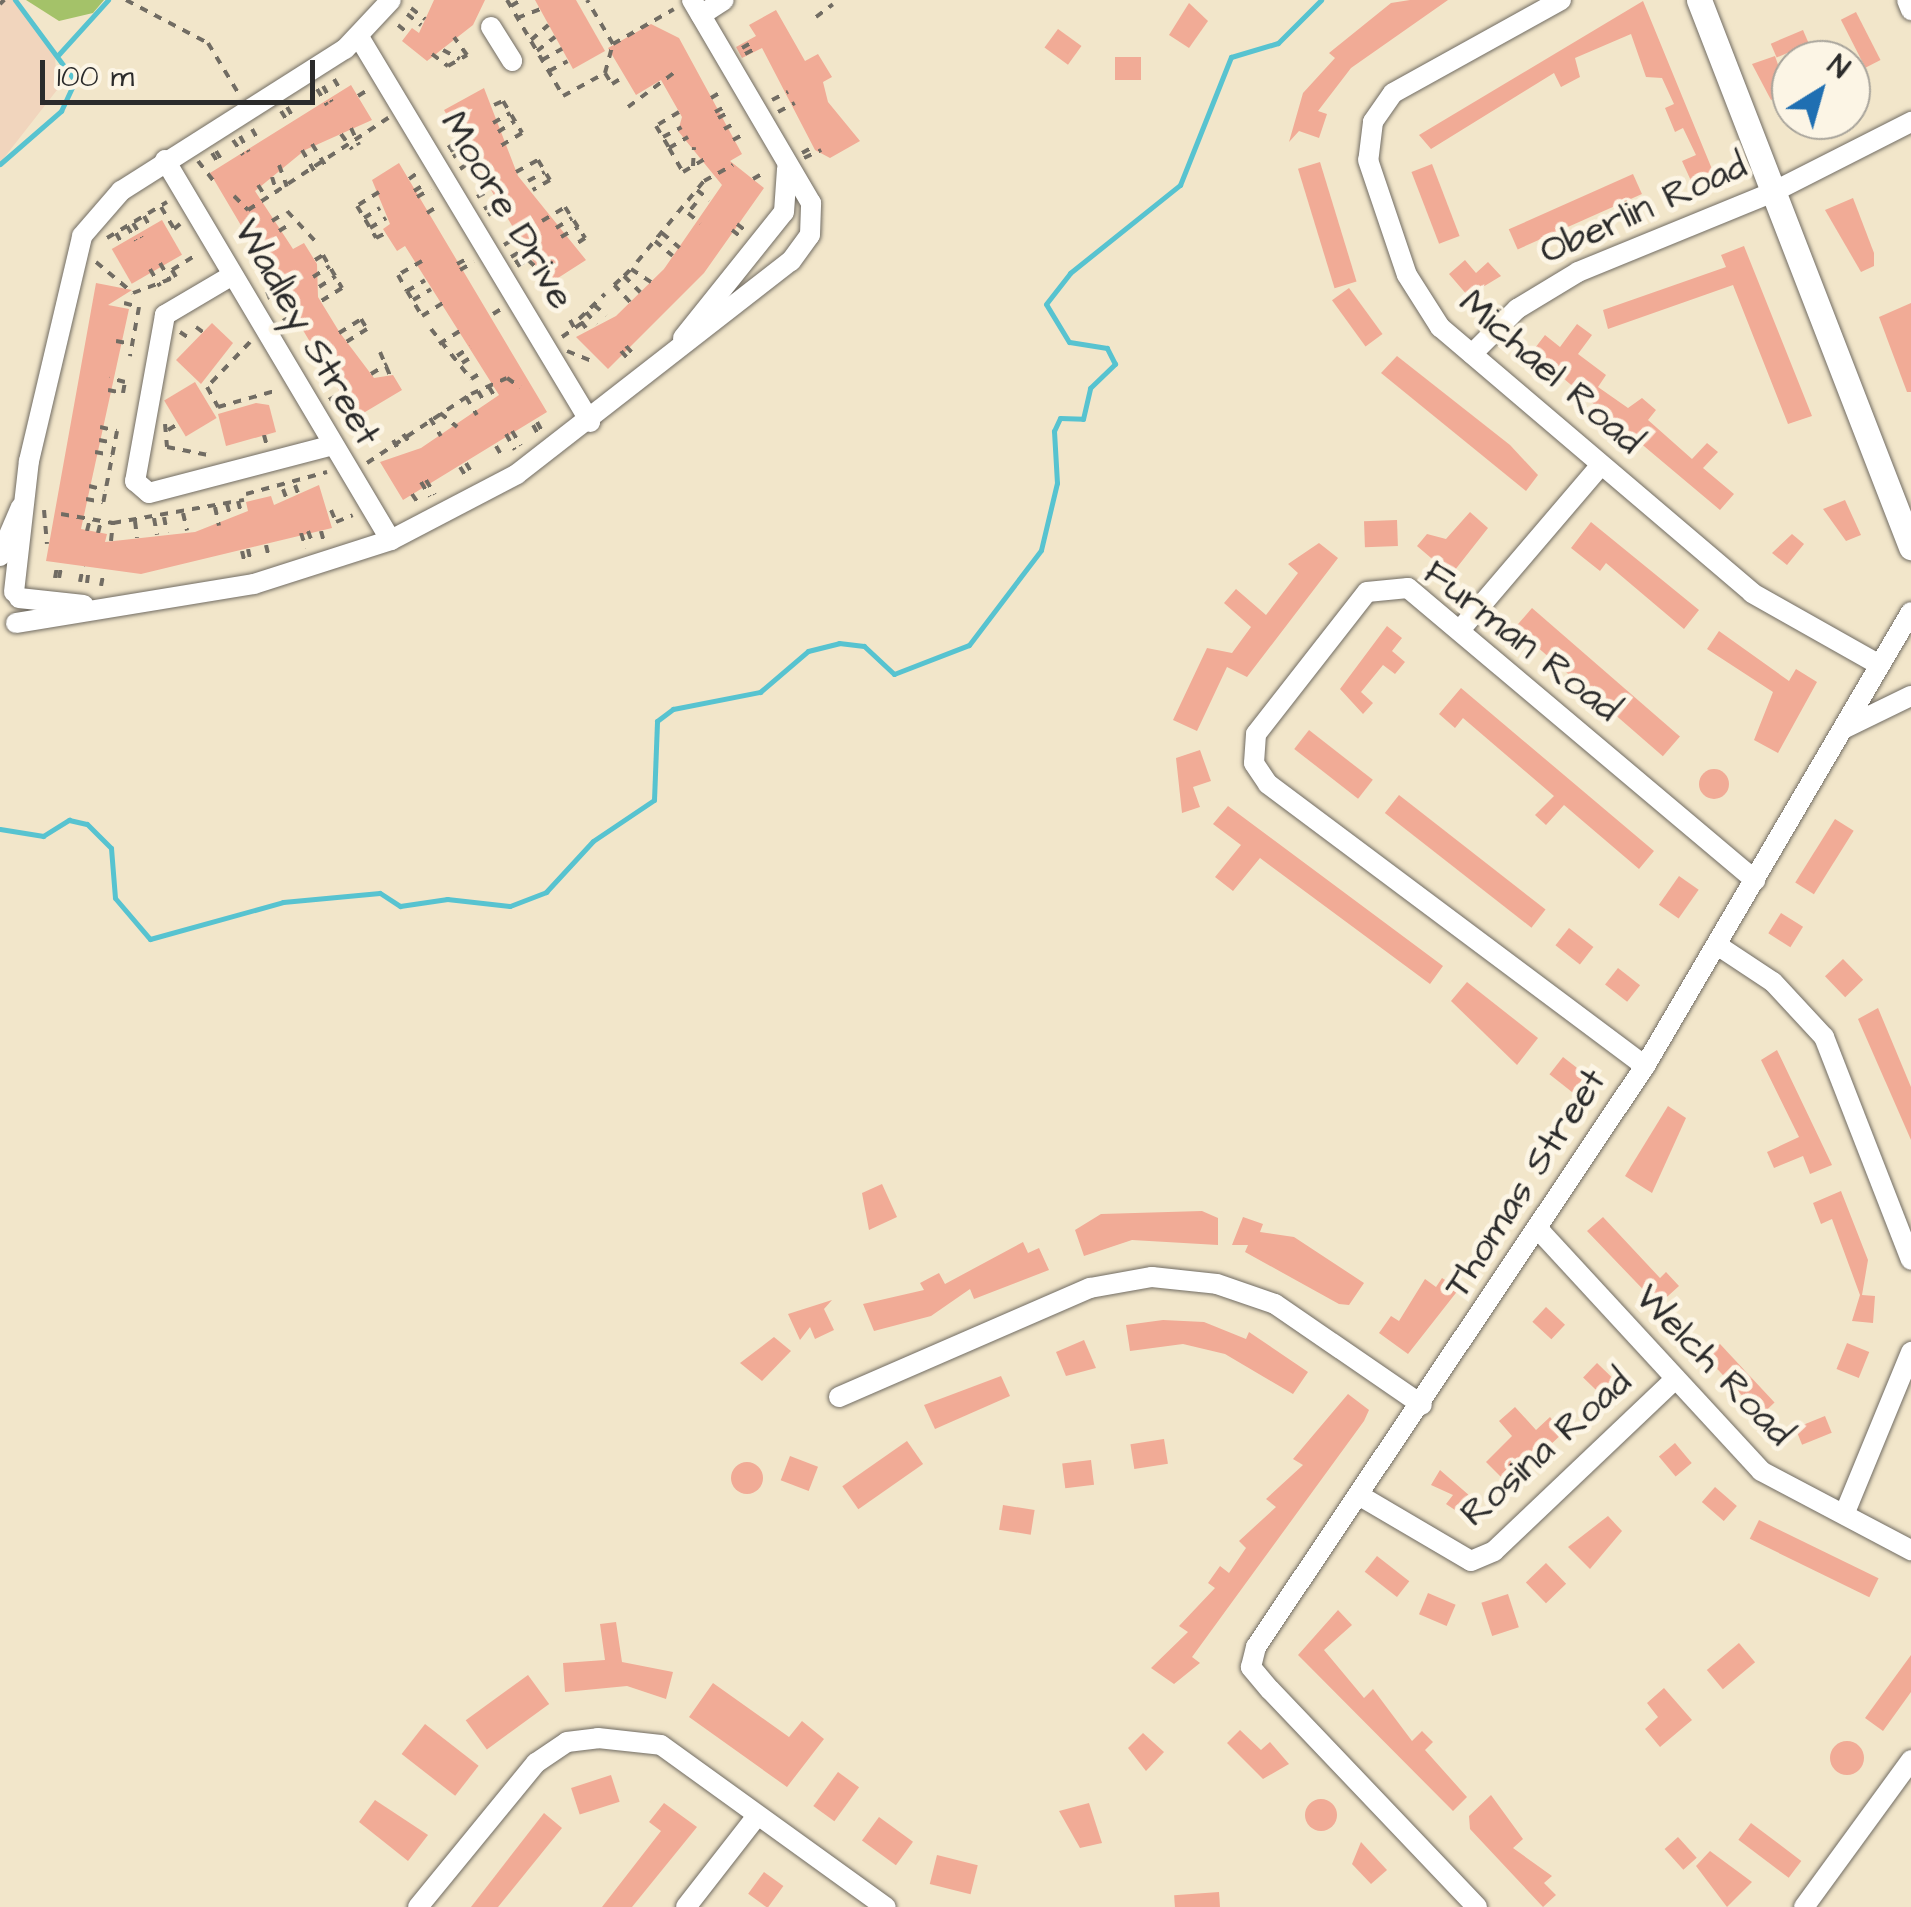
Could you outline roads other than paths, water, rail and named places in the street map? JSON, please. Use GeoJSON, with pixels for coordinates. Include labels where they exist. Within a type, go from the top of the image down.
{"type":"FeatureCollection","features":[{"type":"Feature","properties":{"kind":"main road"},"geometry":{"type":"LineString","coordinates":[[1699,0],[1773,192],[1905,510],[1911,547]]}},
{"type":"Feature","properties":{"kind":"street"},"geometry":{"type":"LineString","coordinates":[[403,7],[165,160],[104,204],[75,251],[31,508],[11,592],[8,627],[254,584],[391,540],[517,474],[590,422],[803,250],[811,204],[798,160],[689,8],[724,0]]}},
{"type":"Feature","properties":{"kind":"street","name":"Michael Road"},"geometry":{"type":"LineString","coordinates":[[1561,0],[1393,94],[1373,122],[1368,160],[1407,275],[1423,307],[1472,354],[1752,593],[1878,664]]}},
{"type":"Feature","properties":{"kind":"street"},"geometry":{"type":"LineString","coordinates":[[1907,0],[1911,10]]}},
{"type":"Feature","properties":{"kind":"street"},"geometry":{"type":"LineString","coordinates":[[491,26],[512,62]]}},
{"type":"Feature","properties":{"kind":"street","name":"Moore Drive"},"geometry":{"type":"LineString","coordinates":[[359,37],[590,422]]}},
{"type":"Feature","properties":{"kind":"street","name":"Oberlin Road"},"geometry":{"type":"LineString","coordinates":[[1472,354],[1518,309],[1578,272],[1773,192],[1911,122]]}},
{"type":"Feature","properties":{"kind":"street","name":"Wadley Street"},"geometry":{"type":"LineString","coordinates":[[165,160],[330,446],[391,540]]}},
{"type":"Feature","properties":{"kind":"street"},"geometry":{"type":"LineString","coordinates":[[663,362],[784,212],[798,160]]}},
{"type":"Feature","properties":{"kind":"street"},"geometry":{"type":"LineString","coordinates":[[231,276],[165,315],[135,481],[149,494],[330,446]]}},
{"type":"Feature","properties":{"kind":"street"},"geometry":{"type":"LineString","coordinates":[[1460,630],[1600,466]]}},
{"type":"Feature","properties":{"kind":"street"},"geometry":{"type":"LineString","coordinates":[[0,556],[31,508]]}},
{"type":"Feature","properties":{"kind":"street","name":"Furman Road"},"geometry":{"type":"LineString","coordinates":[[1645,1066],[1258,773],[1256,734],[1367,592],[1408,588],[1755,880]]}},
{"type":"Feature","properties":{"kind":"street"},"geometry":{"type":"LineString","coordinates":[[11,592],[111,607]]}},
{"type":"Feature","properties":{"kind":"street","name":"Thomas Street"},"geometry":{"type":"LineString","coordinates":[[1477,1907],[1251,1667],[1256,1646],[1362,1497],[1645,1066],[1911,612]]}},
{"type":"Feature","properties":{"kind":"street"},"geometry":{"type":"LineString","coordinates":[[1845,728],[1911,696]]}},
{"type":"Feature","properties":{"kind":"street"},"geometry":{"type":"LineString","coordinates":[[1718,945],[1773,982],[1824,1037],[1911,1260]]}},
{"type":"Feature","properties":{"kind":"street","name":"Welch Road"},"geometry":{"type":"LineString","coordinates":[[1538,1229],[1674,1382],[1774,1480],[1846,1510],[1911,1550]]}},
{"type":"Feature","properties":{"kind":"street"},"geometry":{"type":"LineString","coordinates":[[840,1396],[1090,1288],[1152,1277],[1217,1284],[1275,1304],[1422,1405]]}},
{"type":"Feature","properties":{"kind":"street"},"geometry":{"type":"LineString","coordinates":[[1846,1510],[1911,1352]]}},
{"type":"Feature","properties":{"kind":"street","name":"Rosina Road"},"geometry":{"type":"LineString","coordinates":[[1362,1497],[1470,1561],[1494,1550],[1674,1382]]}},
{"type":"Feature","properties":{"kind":"street"},"geometry":{"type":"LineString","coordinates":[[418,1907],[536,1763],[566,1742],[598,1738],[661,1746],[886,1907]]}},
{"type":"Feature","properties":{"kind":"street"},"geometry":{"type":"LineString","coordinates":[[1804,1907],[1911,1760]]}},
{"type":"Feature","properties":{"kind":"street"},"geometry":{"type":"LineString","coordinates":[[686,1907],[756,1817]]}},
{"type":"Feature","properties":{"kind":"waterway"},"geometry":{"type":"LineString","coordinates":[[0,164],[61,111],[75,81],[15,0]]}},
{"type":"Feature","properties":{"kind":"waterway"},"geometry":{"type":"LineString","coordinates":[[59,54],[108,0]]}},
{"type":"Feature","properties":{"kind":"waterway"},"geometry":{"type":"LineString","coordinates":[[0,829],[43,836],[69,820],[87,824],[111,848],[115,898],[150,939],[283,902],[380,893],[400,906],[447,899],[510,906],[546,892],[593,841],[654,800],[657,721],[673,709],[760,692],[808,651],[839,643],[864,646],[894,674],[969,645],[1041,550],[1057,483],[1054,431],[1060,418],[1083,419],[1090,388],[1115,364],[1107,348],[1069,342],[1046,304],[1070,273],[1180,185],[1231,57],[1278,43],[1321,0]]}}]}
